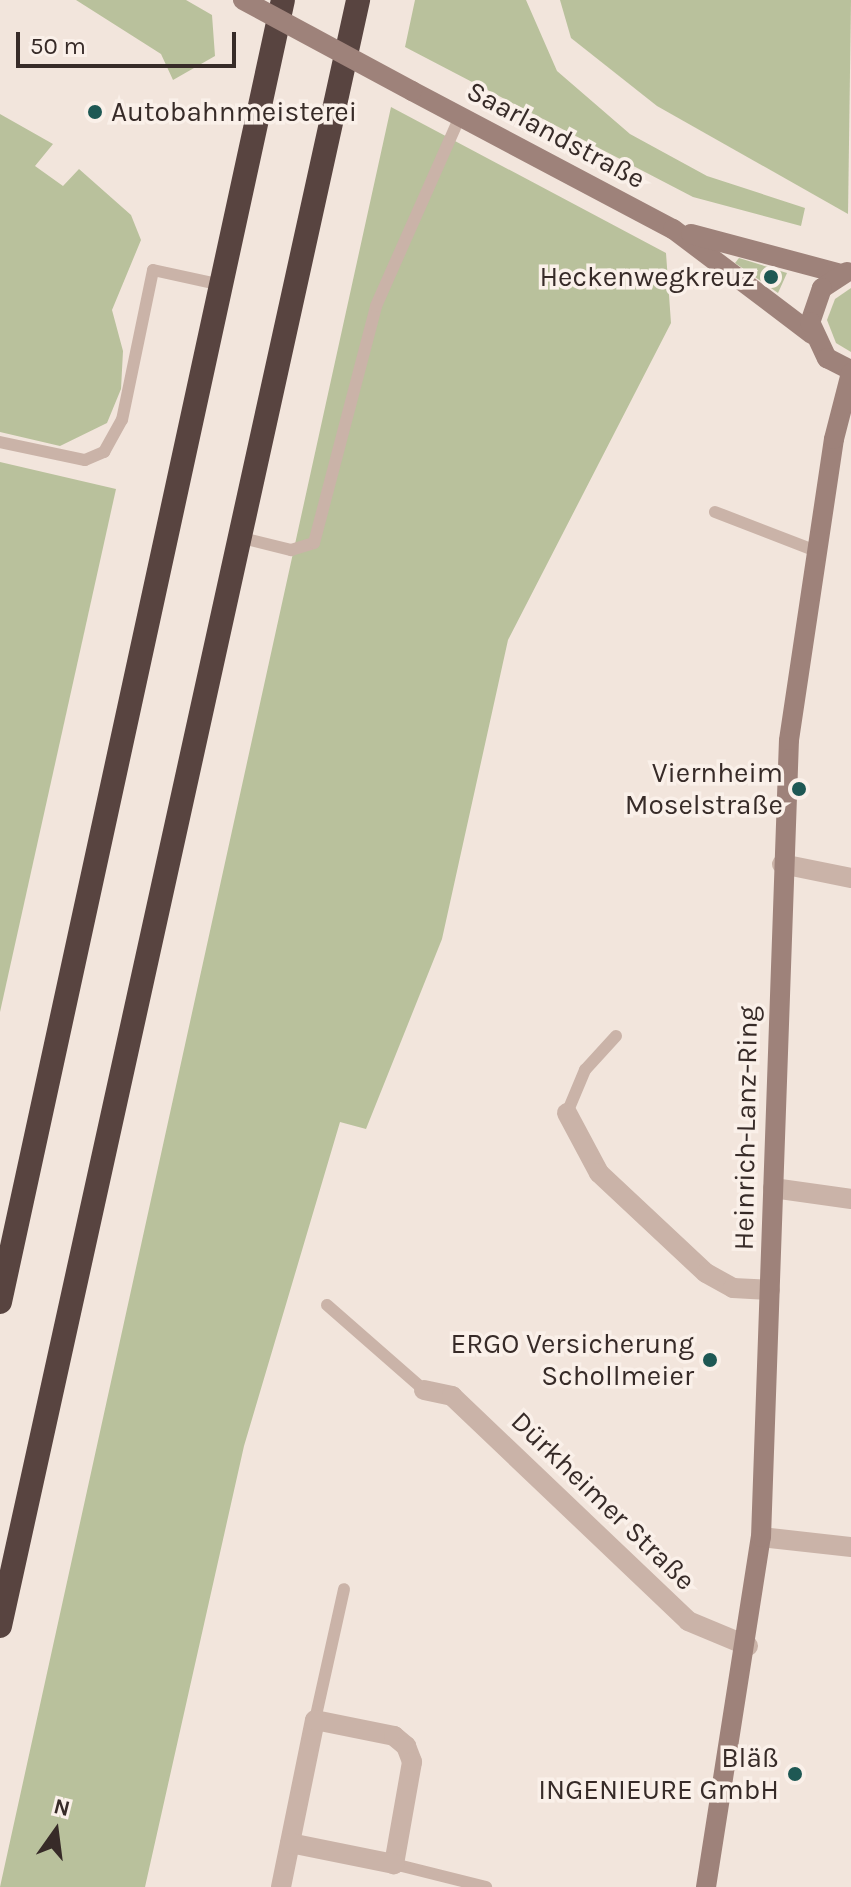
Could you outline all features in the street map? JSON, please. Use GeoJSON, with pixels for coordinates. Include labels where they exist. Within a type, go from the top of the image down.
{"type":"FeatureCollection","features":[{"type":"Feature","properties":{"kind":"highway"},"geometry":{"type":"LineString","coordinates":[[0,1302],[283,0]]}},
{"type":"Feature","properties":{"kind":"highway"},"geometry":{"type":"LineString","coordinates":[[0,1626],[358,0]]}},
{"type":"Feature","properties":{"kind":"street","name":"Saarlandstraße"},"geometry":{"type":"LineString","coordinates":[[243,0],[673,229],[812,334],[827,358],[851,372]]}},
{"type":"Feature","properties":{"kind":"street","name":"Saarlandstraße"},"geometry":{"type":"LineString","coordinates":[[673,229],[846,272]]}},
{"type":"Feature","properties":{"kind":"street"},"geometry":{"type":"LineString","coordinates":[[812,334],[816,299],[846,272]]}},
{"type":"Feature","properties":{"kind":"street","name":"Heinrich-Lanz-Ring"},"geometry":{"type":"LineString","coordinates":[[706,1887],[748,1646],[761,1537],[782,864],[791,727],[816,551],[851,372]]}},
{"type":"Feature","properties":{"kind":"street"},"geometry":{"type":"LineString","coordinates":[[782,864],[851,878]]}},
{"type":"Feature","properties":{"kind":"street"},"geometry":{"type":"LineString","coordinates":[[567,1113],[599,1173],[706,1273],[733,1288],[770,1290]]}},
{"type":"Feature","properties":{"kind":"street"},"geometry":{"type":"LineString","coordinates":[[773,1188],[851,1199]]}},
{"type":"Feature","properties":{"kind":"street","name":"Dürkheimer Straße"},"geometry":{"type":"LineString","coordinates":[[424,1390],[452,1396],[688,1621],[748,1646]]}},
{"type":"Feature","properties":{"kind":"street"},"geometry":{"type":"LineString","coordinates":[[761,1537],[851,1547]]}},
{"type":"Feature","properties":{"kind":"street"},"geometry":{"type":"LineString","coordinates":[[281,1887],[315,1720],[394,1736],[406,1746],[412,1762],[394,1864],[290,1843]]}},
{"type":"Feature","properties":{"kind":"lane"},"geometry":{"type":"LineString","coordinates":[[238,537],[291,550],[314,543],[376,306],[460,116]]}},
{"type":"Feature","properties":{"kind":"lane"},"geometry":{"type":"LineString","coordinates":[[0,442],[85,460],[104,452],[122,420],[153,270],[222,285]]}},
{"type":"Feature","properties":{"kind":"lane"},"geometry":{"type":"LineString","coordinates":[[715,512],[816,551]]}},
{"type":"Feature","properties":{"kind":"lane"},"geometry":{"type":"LineString","coordinates":[[567,1113],[585,1070],[616,1036]]}},
{"type":"Feature","properties":{"kind":"lane"},"geometry":{"type":"LineString","coordinates":[[327,1305],[424,1390]]}},
{"type":"Feature","properties":{"kind":"lane"},"geometry":{"type":"LineString","coordinates":[[315,1720],[344,1589]]}},
{"type":"Feature","properties":{"kind":"lane"},"geometry":{"type":"LineString","coordinates":[[394,1864],[486,1887]]}},
{"type":"Feature","properties":{"kind":"green space"},"geometry":{"type":"Polygon","coordinates":[[[76,0],[186,0],[212,15],[215,56],[173,80],[161,54],[76,0]]]}},
{"type":"Feature","properties":{"kind":"green space"},"geometry":{"type":"Polygon","coordinates":[[[415,0],[526,0],[557,71],[630,134],[707,176],[805,208],[801,226],[693,197],[405,47],[415,0]]]}},
{"type":"Feature","properties":{"kind":"green space"},"geometry":{"type":"Polygon","coordinates":[[[560,0],[851,0],[848,214],[657,106],[571,38],[560,0]]]}},
{"type":"Feature","properties":{"kind":"green space"},"geometry":{"type":"Polygon","coordinates":[[[391,107],[666,253],[671,323],[508,640],[442,939],[366,1129],[340,1122],[244,1446],[145,1887],[0,1887],[391,107]]]}},
{"type":"Feature","properties":{"kind":"green space"},"geometry":{"type":"Polygon","coordinates":[[[0,114],[53,144],[35,166],[63,186],[79,169],[131,215],[141,240],[112,310],[123,351],[121,389],[107,423],[60,446],[0,432],[0,114]]]}},
{"type":"Feature","properties":{"kind":"green space"},"geometry":{"type":"Polygon","coordinates":[[[739,258],[787,273],[778,293],[735,263],[739,258]]]}},
{"type":"Feature","properties":{"kind":"green space"},"geometry":{"type":"Polygon","coordinates":[[[851,288],[851,352],[836,343],[827,320],[835,299],[851,288]]]}},
{"type":"Feature","properties":{"kind":"green space"},"geometry":{"type":"Polygon","coordinates":[[[0,462],[116,489],[0,1012],[0,462]]]}},
{"type":"Feature","properties":{"kind":"place","name":"Autobahnmeisterei"},"geometry":{"type":"Point","coordinates":[95,112]}},
{"type":"Feature","properties":{"kind":"place","name":"Heckenwegkreuz"},"geometry":{"type":"Point","coordinates":[771,277]}},
{"type":"Feature","properties":{"kind":"place","name":"Viernheim Moselstraße"},"geometry":{"type":"Point","coordinates":[799,789]}},
{"type":"Feature","properties":{"kind":"place","name":"ERGO Versicherung Schollmeier"},"geometry":{"type":"Point","coordinates":[710,1360]}},
{"type":"Feature","properties":{"kind":"place","name":"Bläß INGENIEURE GmbH"},"geometry":{"type":"Point","coordinates":[795,1774]}}]}
